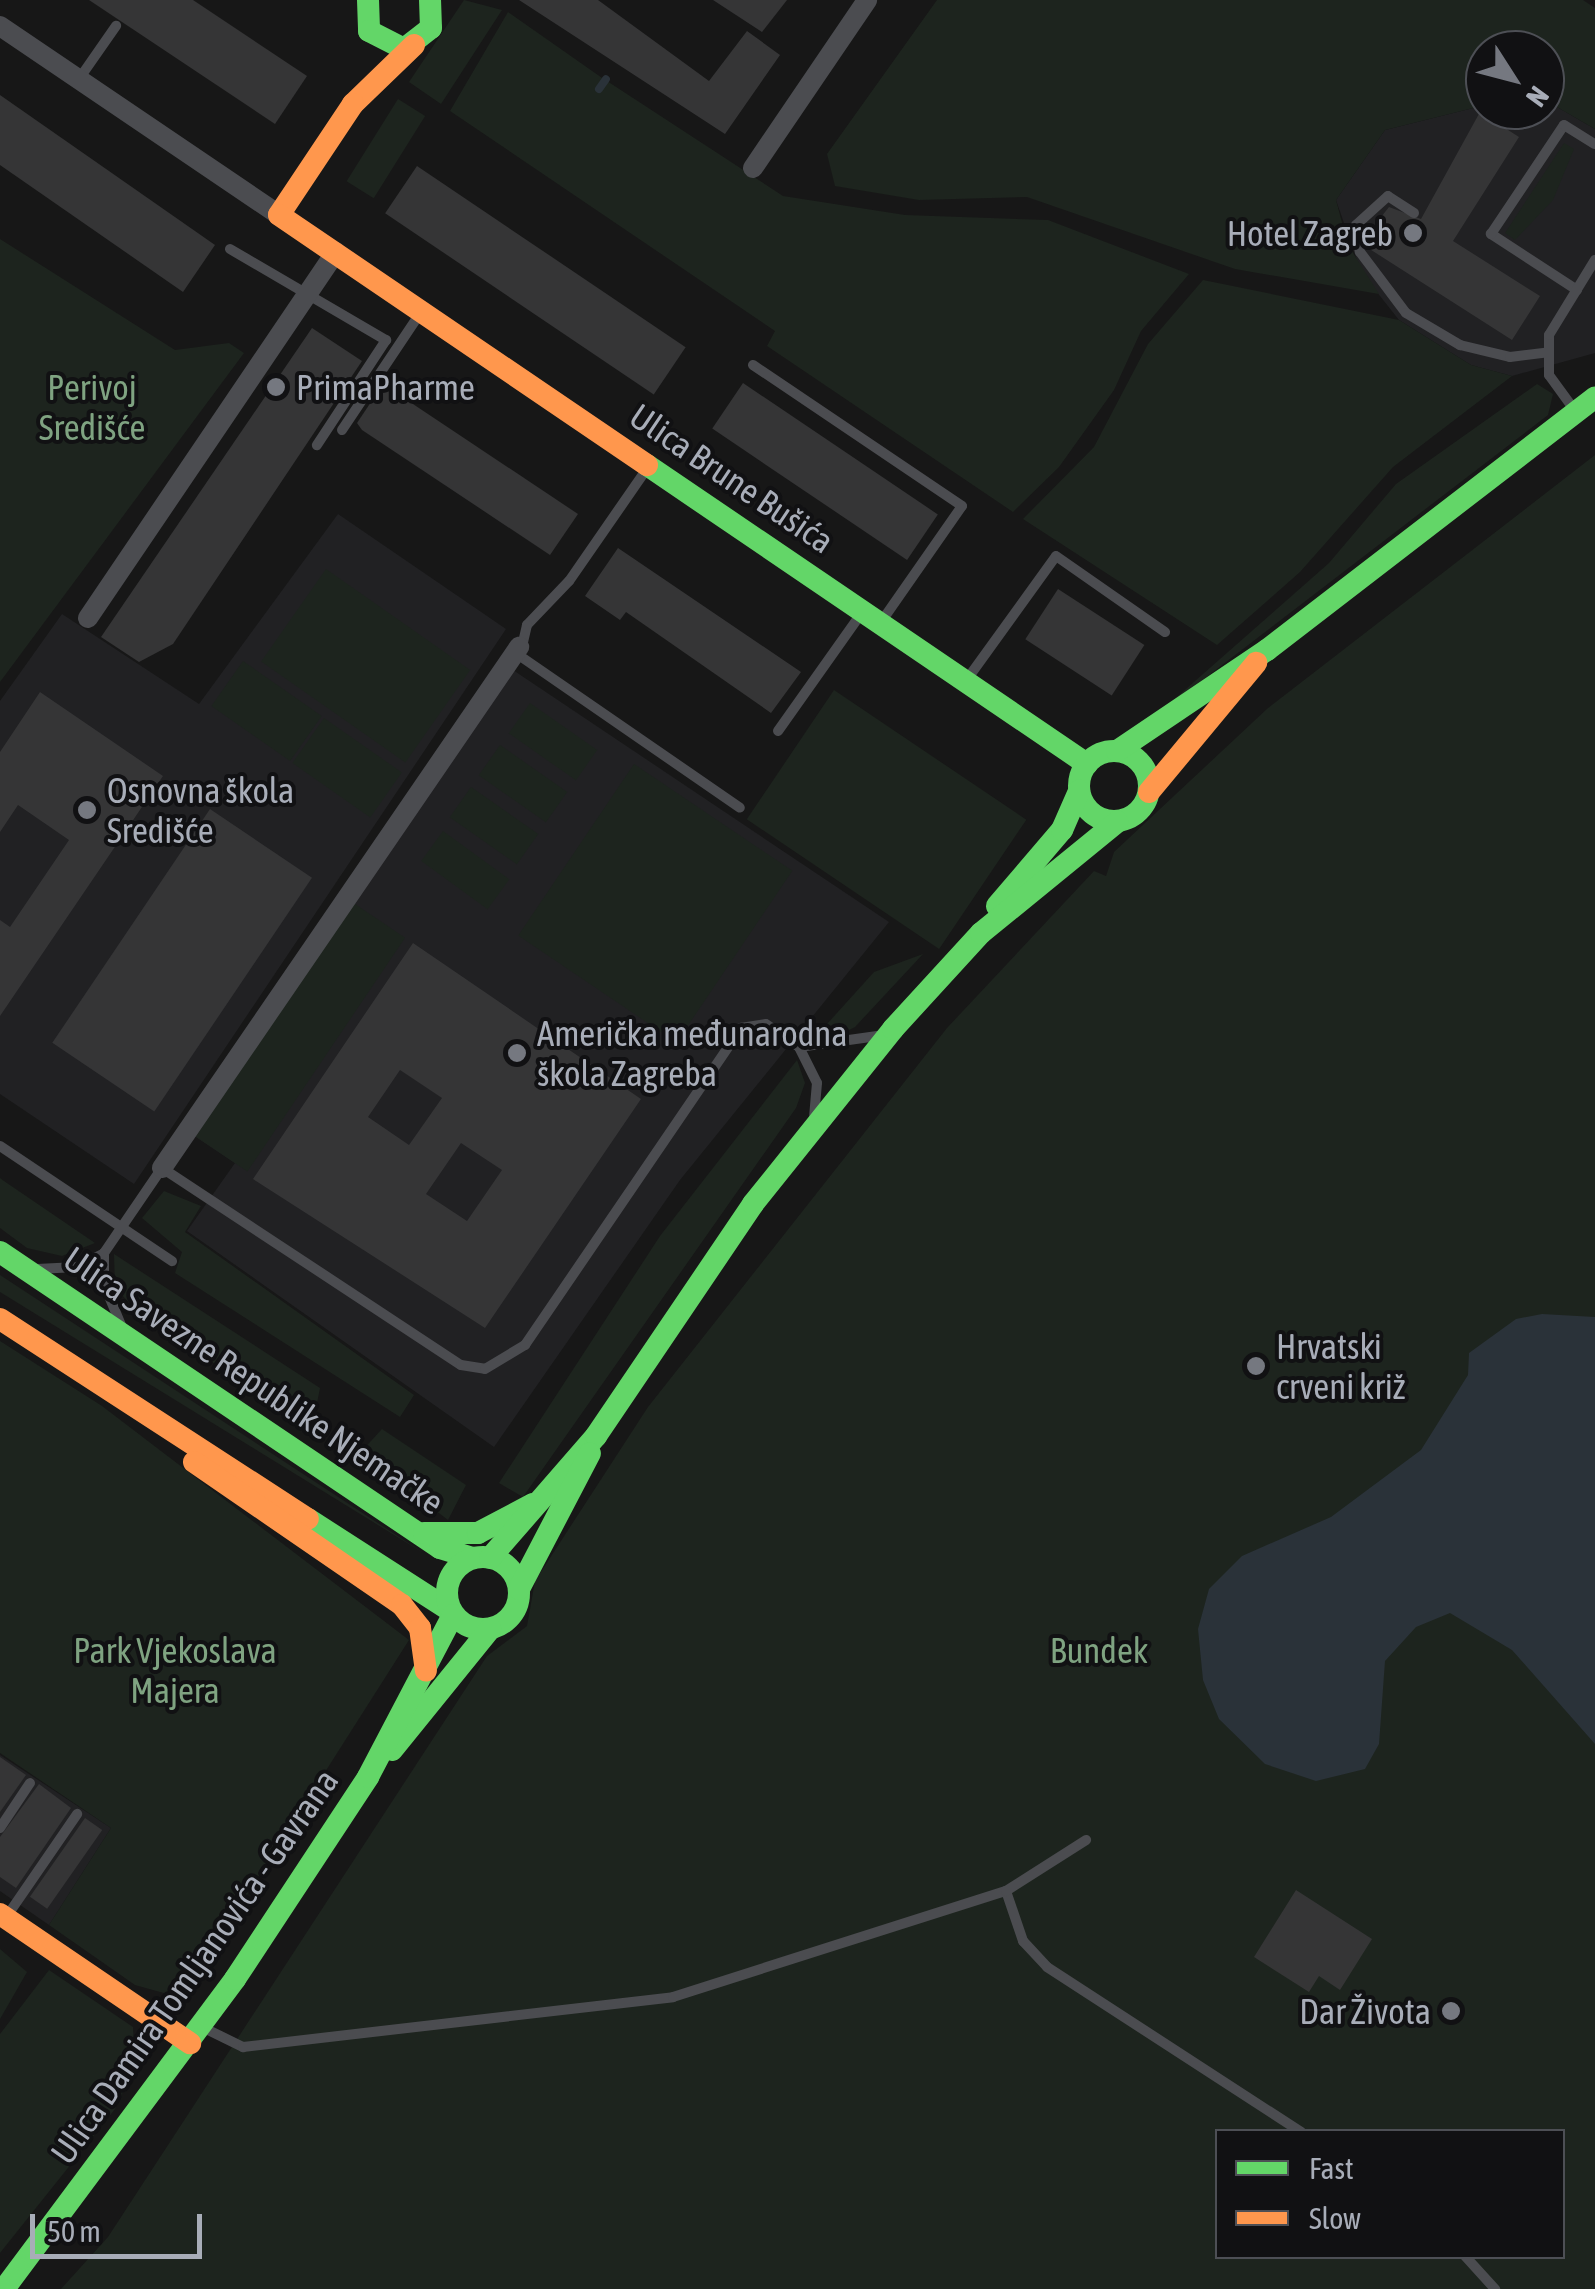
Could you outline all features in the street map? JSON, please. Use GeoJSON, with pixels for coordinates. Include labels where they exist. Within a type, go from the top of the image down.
{"type":"FeatureCollection","features":[{"type":"Feature","properties":{"kind":"street"},"geometry":{"type":"LineString","coordinates":[[753,168],[867,0]]}},
{"type":"Feature","properties":{"kind":"street"},"geometry":{"type":"LineString","coordinates":[[279,215],[353,104],[414,46],[436,7]]}},
{"type":"Feature","properties":{"kind":"street"},"geometry":{"type":"LineString","coordinates":[[364,13],[384,46],[414,46]]}},
{"type":"Feature","properties":{"kind":"street"},"geometry":{"type":"LineString","coordinates":[[353,104],[364,13]]}},
{"type":"Feature","properties":{"kind":"street","name":"Ulica Brune Bušića"},"geometry":{"type":"LineString","coordinates":[[0,26],[967,679],[1086,764]]}},
{"type":"Feature","properties":{"kind":"street"},"geometry":{"type":"LineString","coordinates":[[88,618],[336,252]]}},
{"type":"Feature","properties":{"kind":"street"},"geometry":{"type":"LineString","coordinates":[[452,1613],[449,1580],[481,1558],[550,1490],[596,1436],[812,1126],[980,932],[1062,830],[1086,764],[1118,751],[1267,650],[1595,397]]}},
{"type":"Feature","properties":{"kind":"street"},"geometry":{"type":"LineString","coordinates":[[162,1168],[520,648]]}},
{"type":"Feature","properties":{"kind":"street"},"geometry":{"type":"LineString","coordinates":[[980,932],[1117,822],[1142,809],[1149,792],[1267,650]]}},
{"type":"Feature","properties":{"kind":"street"},"geometry":{"type":"LineString","coordinates":[[1118,751],[1138,760],[1149,792]]}},
{"type":"Feature","properties":{"kind":"street"},"geometry":{"type":"LineString","coordinates":[[1079,792],[1088,810],[1117,822]]}},
{"type":"Feature","properties":{"kind":"street","name":"Ulica Savezne Republike Njemačke"},"geometry":{"type":"LineString","coordinates":[[0,1252],[416,1532],[481,1558]]}},
{"type":"Feature","properties":{"kind":"street"},"geometry":{"type":"LineString","coordinates":[[0,1319],[452,1613],[490,1629],[515,1610],[519,1589],[596,1436]]}},
{"type":"Feature","properties":{"kind":"street"},"geometry":{"type":"LineString","coordinates":[[126,1401],[230,1491],[402,1605],[420,1628],[426,1672]]}},
{"type":"Feature","properties":{"kind":"street"},"geometry":{"type":"LineString","coordinates":[[416,1532],[492,1529],[550,1490]]}},
{"type":"Feature","properties":{"kind":"street"},"geometry":{"type":"LineString","coordinates":[[481,1558],[519,1589]]}},
{"type":"Feature","properties":{"kind":"street","name":"Ulica Damira Tomljanovića - Gavrana"},"geometry":{"type":"LineString","coordinates":[[4,2289],[196,2035],[368,1777],[426,1672],[452,1613]]}},
{"type":"Feature","properties":{"kind":"street","name":"Ulica Damira Tomljanovića - Gavrana"},"geometry":{"type":"LineString","coordinates":[[368,1777],[490,1629]]}},
{"type":"Feature","properties":{"kind":"street"},"geometry":{"type":"LineString","coordinates":[[3,1916],[196,2035]]}},
{"type":"Feature","properties":{"kind":"lane"},"geometry":{"type":"LineString","coordinates":[[79,80],[116,26]]}},
{"type":"Feature","properties":{"kind":"lane"},"geometry":{"type":"LineString","coordinates":[[1577,290],[1490,234],[1564,125],[1595,144]]}},
{"type":"Feature","properties":{"kind":"lane"},"geometry":{"type":"LineString","coordinates":[[1414,213],[1388,196],[1356,226],[1360,252],[1406,313],[1460,344],[1510,357],[1548,352]]}},
{"type":"Feature","properties":{"kind":"lane"},"geometry":{"type":"LineString","coordinates":[[230,249],[386,340],[317,445]]}},
{"type":"Feature","properties":{"kind":"lane"},"geometry":{"type":"LineString","coordinates":[[1575,412],[1548,375],[1548,352],[1595,260]]}},
{"type":"Feature","properties":{"kind":"lane"},"geometry":{"type":"LineString","coordinates":[[342,430],[422,310]]}},
{"type":"Feature","properties":{"kind":"lane"},"geometry":{"type":"LineString","coordinates":[[753,365],[962,506],[778,731]]}},
{"type":"Feature","properties":{"kind":"lane"},"geometry":{"type":"LineString","coordinates":[[649,464],[520,648],[524,664],[740,808]]}},
{"type":"Feature","properties":{"kind":"lane"},"geometry":{"type":"LineString","coordinates":[[967,679],[1056,556],[1164,632]]}},
{"type":"Feature","properties":{"kind":"lane"},"geometry":{"type":"LineString","coordinates":[[162,1168],[461,1365],[498,1366],[536,1330],[730,1038],[766,1024],[800,1046],[817,1083],[812,1126]]}},
{"type":"Feature","properties":{"kind":"lane"},"geometry":{"type":"LineString","coordinates":[[800,1046],[846,1045],[893,1029]]}},
{"type":"Feature","properties":{"kind":"lane","name":"Ulica Savezne Republike Njemačke"},"geometry":{"type":"LineString","coordinates":[[0,1146],[122,1228]]}},
{"type":"Feature","properties":{"kind":"lane","name":"Ulica Savezne Republike Njemačke"},"geometry":{"type":"LineString","coordinates":[[104,1253],[162,1168]]}},
{"type":"Feature","properties":{"kind":"lane"},"geometry":{"type":"LineString","coordinates":[[122,1228],[172,1261]]}},
{"type":"Feature","properties":{"kind":"lane"},"geometry":{"type":"LineString","coordinates":[[24,1267],[77,1267],[104,1253],[104,1284],[130,1338]]}},
{"type":"Feature","properties":{"kind":"lane"},"geometry":{"type":"LineString","coordinates":[[0,1828],[30,1783]]}},
{"type":"Feature","properties":{"kind":"lane"},"geometry":{"type":"LineString","coordinates":[[3,1916],[77,1814]]}},
{"type":"Feature","properties":{"kind":"lane"},"geometry":{"type":"LineString","coordinates":[[196,2035],[244,2046],[673,1997],[1006,1892],[1086,1840]]}},
{"type":"Feature","properties":{"kind":"lane"},"geometry":{"type":"LineString","coordinates":[[1006,1892],[1023,1940],[1047,1967],[1296,2129]]}},
{"type":"Feature","properties":{"kind":"lane"},"geometry":{"type":"LineString","coordinates":[[1467,2259],[1495,2289]]}},
{"type":"Feature","properties":{"kind":"shaded area"},"geometry":{"type":"Polygon","coordinates":[[[1465,110],[1465,130],[1565,130],[1565,112],[1595,129],[1595,353],[1512,376],[1471,365],[1399,320],[1361,272],[1336,200],[1385,130],[1465,110]]]}},
{"type":"Feature","properties":{"kind":"shaded area","name":"Osnovna škola Središće"},"geometry":{"type":"Polygon","coordinates":[[[338,514],[506,629],[134,1184],[0,1094],[0,701],[62,614],[199,704],[338,514]]]}},
{"type":"Feature","properties":{"kind":"shaded area","name":"Američka međunarodna škola Zagreba"},"geometry":{"type":"Polygon","coordinates":[[[510,668],[889,922],[680,1180],[494,1447],[187,1231],[235,1163],[196,1137],[510,668]]]}},
{"type":"Feature","properties":{"kind":"shaded area","name":"Bundek"},"geometry":{"type":"Polygon","coordinates":[[[1542,1314],[1595,1317],[1595,1744],[1512,1650],[1450,1613],[1416,1627],[1385,1661],[1379,1744],[1365,1769],[1316,1781],[1265,1764],[1219,1719],[1203,1680],[1198,1629],[1209,1589],[1242,1556],[1331,1517],[1421,1450],[1468,1375],[1469,1353],[1516,1319],[1542,1314]]]}},
{"type":"Feature","properties":{"kind":"shaded area"},"geometry":{"type":"Polygon","coordinates":[[[0,1755],[111,1828],[49,1925],[0,1891],[0,1755]]]}},
{"type":"Feature","properties":{"kind":"green space"},"geometry":{"type":"Polygon","coordinates":[[[464,0],[502,10],[441,104],[409,82],[464,0]]]}},
{"type":"Feature","properties":{"kind":"green space"},"geometry":{"type":"Polygon","coordinates":[[[937,0],[1583,0],[1595,8],[1595,129],[1565,112],[1565,30],[1465,30],[1465,110],[1385,130],[1336,200],[1348,245],[1379,294],[1235,269],[1027,197],[919,200],[835,186],[827,154],[937,0]]]}},
{"type":"Feature","properties":{"kind":"green space"},"geometry":{"type":"Polygon","coordinates":[[[508,12],[605,80],[600,91],[607,81],[783,196],[905,215],[1048,220],[1189,274],[1141,331],[1114,390],[1059,467],[1013,512],[767,346],[775,331],[450,111],[508,12]]]}},
{"type":"Feature","properties":{"kind":"green space"},"geometry":{"type":"Polygon","coordinates":[[[398,99],[425,116],[374,198],[347,181],[398,99]]]}},
{"type":"Feature","properties":{"kind":"green space"},"geometry":{"type":"Polygon","coordinates":[[[1564,143],[1574,149],[1553,200],[1515,240],[1505,233],[1564,143]]]}},
{"type":"Feature","properties":{"kind":"green space","name":"Perivoj Središće"},"geometry":{"type":"Polygon","coordinates":[[[0,239],[175,350],[229,343],[244,353],[0,682],[0,239]]]}},
{"type":"Feature","properties":{"kind":"green space"},"geometry":{"type":"Polygon","coordinates":[[[1203,280],[1399,320],[1471,365],[1512,376],[1393,467],[1300,572],[1217,645],[1023,519],[1094,447],[1148,344],[1203,280]]]}},
{"type":"Feature","properties":{"kind":"green space"},"geometry":{"type":"Polygon","coordinates":[[[1537,384],[1553,394],[1548,415],[1153,718],[1329,563],[1396,484],[1537,384]]]}},
{"type":"Feature","properties":{"kind":"green space","name":"Bundek"},"geometry":{"type":"Polygon","coordinates":[[[1595,455],[1595,2289],[61,2289],[108,2237],[487,1656],[527,1626],[535,1581],[648,1407],[947,1028],[1094,871],[1106,876],[1114,852],[1268,708],[1595,455]]]}},
{"type":"Feature","properties":{"kind":"green space"},"geometry":{"type":"Polygon","coordinates":[[[326,569],[470,670],[405,763],[261,662],[326,569]]]}},
{"type":"Feature","properties":{"kind":"green space"},"geometry":{"type":"Polygon","coordinates":[[[243,661],[322,716],[290,761],[211,706],[243,661]]]}},
{"type":"Feature","properties":{"kind":"green space"},"geometry":{"type":"Polygon","coordinates":[[[834,690],[1026,820],[939,949],[747,819],[834,690]]]}},
{"type":"Feature","properties":{"kind":"green space"},"geometry":{"type":"Polygon","coordinates":[[[530,703],[597,750],[576,780],[509,733],[530,703]]]}},
{"type":"Feature","properties":{"kind":"green space"},"geometry":{"type":"Polygon","coordinates":[[[324,718],[402,772],[370,818],[292,763],[324,718]]]}},
{"type":"Feature","properties":{"kind":"green space"},"geometry":{"type":"Polygon","coordinates":[[[500,745],[567,792],[546,822],[479,775],[500,745]]]}},
{"type":"Feature","properties":{"kind":"green space"},"geometry":{"type":"Polygon","coordinates":[[[634,764],[792,871],[677,1042],[518,936],[634,764]]]}},
{"type":"Feature","properties":{"kind":"green space"},"geometry":{"type":"Polygon","coordinates":[[[471,787],[538,834],[517,864],[450,817],[471,787]]]}},
{"type":"Feature","properties":{"kind":"green space"},"geometry":{"type":"Polygon","coordinates":[[[443,831],[509,879],[488,909],[421,861],[443,831]]]}},
{"type":"Feature","properties":{"kind":"green space"},"geometry":{"type":"Polygon","coordinates":[[[352,902],[405,938],[247,1172],[194,1136],[352,902]]]}},
{"type":"Feature","properties":{"kind":"green space"},"geometry":{"type":"Polygon","coordinates":[[[923,954],[855,1027],[831,1039],[818,1034],[874,972],[923,954]]]}},
{"type":"Feature","properties":{"kind":"green space"},"geometry":{"type":"Polygon","coordinates":[[[797,1060],[805,1083],[796,1108],[523,1497],[499,1483],[660,1236],[797,1060]]]}},
{"type":"Feature","properties":{"kind":"green space"},"geometry":{"type":"Polygon","coordinates":[[[0,1178],[95,1243],[62,1256],[27,1248],[0,1228],[0,1178]]]}},
{"type":"Feature","properties":{"kind":"green space"},"geometry":{"type":"Polygon","coordinates":[[[164,1191],[201,1206],[185,1232],[414,1395],[400,1417],[175,1273],[182,1252],[142,1218],[164,1191]]]}},
{"type":"Feature","properties":{"kind":"green space"},"geometry":{"type":"Polygon","coordinates":[[[114,1254],[320,1388],[316,1408],[292,1411],[145,1321],[115,1287],[114,1254]]]}},
{"type":"Feature","properties":{"kind":"green space"},"geometry":{"type":"Polygon","coordinates":[[[0,1275],[425,1554],[0,1292],[0,1275]]]}},
{"type":"Feature","properties":{"kind":"green space","name":"Park Vjekoslava Majera"},"geometry":{"type":"Polygon","coordinates":[[[0,1341],[102,1406],[409,1640],[189,1986],[171,1995],[135,1985],[49,1925],[111,1828],[0,1753],[0,1341]]]}},
{"type":"Feature","properties":{"kind":"green space"},"geometry":{"type":"Polygon","coordinates":[[[382,1429],[466,1485],[448,1520],[360,1453],[382,1429]]]}},
{"type":"Feature","properties":{"kind":"green space"},"geometry":{"type":"Polygon","coordinates":[[[0,1949],[27,1972],[0,2019],[0,1949]]]}},
{"type":"Feature","properties":{"kind":"green space"},"geometry":{"type":"Polygon","coordinates":[[[49,1970],[133,2027],[135,2066],[115,2109],[0,2253],[0,2034],[49,1970]]]}},
{"type":"Feature","properties":{"kind":"building"},"geometry":{"type":"Polygon","coordinates":[[[89,0],[193,0],[307,76],[275,124],[89,0]]]}},
{"type":"Feature","properties":{"kind":"building"},"geometry":{"type":"Polygon","coordinates":[[[519,0],[598,0],[709,81],[747,31],[780,55],[725,134],[519,0]]]}},
{"type":"Feature","properties":{"kind":"building"},"geometry":{"type":"Polygon","coordinates":[[[713,0],[787,0],[762,32],[713,0]]]}},
{"type":"Feature","properties":{"kind":"building"},"geometry":{"type":"Polygon","coordinates":[[[0,95],[215,245],[183,292],[0,165],[0,95]]]}},
{"type":"Feature","properties":{"kind":"building","name":"Hotel Zagreb"},"geometry":{"type":"Polygon","coordinates":[[[1470,130],[1508,130],[1519,137],[1453,241],[1540,296],[1512,340],[1368,248],[1366,236],[1389,207],[1421,219],[1470,130]]]}},
{"type":"Feature","properties":{"kind":"building"},"geometry":{"type":"Polygon","coordinates":[[[417,166],[686,347],[654,394],[385,213],[417,166]]]}},
{"type":"Feature","properties":{"kind":"building"},"geometry":{"type":"Polygon","coordinates":[[[312,328],[362,361],[173,644],[139,662],[101,637],[312,328]]]}},
{"type":"Feature","properties":{"kind":"building"},"geometry":{"type":"Polygon","coordinates":[[[743,383],[938,514],[907,560],[712,429],[743,383]]]}},
{"type":"Feature","properties":{"kind":"building"},"geometry":{"type":"Polygon","coordinates":[[[383,384],[578,514],[550,555],[362,430],[357,423],[383,384]]]}},
{"type":"Feature","properties":{"kind":"building"},"geometry":{"type":"Polygon","coordinates":[[[618,548],[801,672],[771,713],[626,612],[620,620],[585,596],[618,548]]]}},
{"type":"Feature","properties":{"kind":"building"},"geometry":{"type":"Polygon","coordinates":[[[1058,589],[1144,645],[1112,695],[1025,639],[1058,589]]]}},
{"type":"Feature","properties":{"kind":"building"},"geometry":{"type":"Polygon","coordinates":[[[40,692],[163,776],[0,1016],[0,920],[10,927],[69,840],[18,805],[0,832],[0,752],[40,692]]]}},
{"type":"Feature","properties":{"kind":"building"},"geometry":{"type":"Polygon","coordinates":[[[210,809],[312,878],[154,1112],[52,1043],[210,809]]]}},
{"type":"Feature","properties":{"kind":"building"},"geometry":{"type":"Polygon","coordinates":[[[413,943],[641,1099],[485,1328],[253,1179],[413,943]],[[400,1070],[368,1117],[409,1145],[442,1098],[400,1070]],[[461,1143],[426,1194],[467,1221],[502,1170],[461,1143]]]}},
{"type":"Feature","properties":{"kind":"building"},"geometry":{"type":"Polygon","coordinates":[[[0,1757],[26,1775],[0,1812],[0,1757]]]}},
{"type":"Feature","properties":{"kind":"building"},"geometry":{"type":"Polygon","coordinates":[[[39,1784],[71,1808],[16,1888],[0,1877],[0,1837],[39,1784]]]}},
{"type":"Feature","properties":{"kind":"building"},"geometry":{"type":"Polygon","coordinates":[[[85,1818],[102,1830],[47,1909],[30,1897],[85,1818]]]}},
{"type":"Feature","properties":{"kind":"building"},"geometry":{"type":"Polygon","coordinates":[[[1296,1890],[1372,1939],[1340,1990],[1319,1976],[1309,1992],[1254,1957],[1296,1890]]]}},
{"type":"Feature","properties":{"kind":"waterway"},"geometry":{"type":"LineString","coordinates":[[599,89],[606,79]]}},
{"type":"Feature","properties":{"kind":"traffic: fast"},"geometry":{"type":"LineString","coordinates":[[368,0],[369,31],[404,49],[431,28],[430,0]]}},
{"type":"Feature","properties":{"kind":"traffic: fast"},"geometry":{"type":"LineString","coordinates":[[1117,751],[1267,650],[1595,397]]}},
{"type":"Feature","properties":{"kind":"traffic: fast"},"geometry":{"type":"LineString","coordinates":[[647,465],[1087,764]]}},
{"type":"Feature","properties":{"kind":"traffic: fast"},"geometry":{"type":"LineString","coordinates":[[1114,751],[1139,761],[1149,786],[1139,811],[1114,821],[1089,811],[1079,786],[1089,761],[1114,751]]}},
{"type":"Feature","properties":{"kind":"traffic: fast"},"geometry":{"type":"LineString","coordinates":[[997,906],[1062,830],[1079,791]]}},
{"type":"Feature","properties":{"kind":"traffic: fast"},"geometry":{"type":"LineString","coordinates":[[490,1558],[596,1436],[753,1204],[893,1029],[981,933],[1117,822]]}},
{"type":"Feature","properties":{"kind":"traffic: fast"},"geometry":{"type":"LineString","coordinates":[[0,1252],[440,1548],[472,1558]]}},
{"type":"Feature","properties":{"kind":"traffic: fast"},"geometry":{"type":"LineString","coordinates":[[519,1589],[590,1453]]}},
{"type":"Feature","properties":{"kind":"traffic: fast"},"geometry":{"type":"LineString","coordinates":[[424,1533],[478,1533],[533,1504]]}},
{"type":"Feature","properties":{"kind":"traffic: fast"},"geometry":{"type":"LineString","coordinates":[[308,1519],[451,1611]]}},
{"type":"Feature","properties":{"kind":"traffic: fast"},"geometry":{"type":"LineString","coordinates":[[483,1557],[497,1559],[509,1567],[517,1579],[519,1593],[517,1607],[509,1619],[497,1627],[483,1629],[469,1627],[457,1619],[449,1607],[447,1593],[449,1579],[457,1567],[469,1559],[483,1557]]}},
{"type":"Feature","properties":{"kind":"traffic: fast"},"geometry":{"type":"LineString","coordinates":[[4,2289],[235,1979],[368,1777],[453,1615]]}},
{"type":"Feature","properties":{"kind":"traffic: fast"},"geometry":{"type":"LineString","coordinates":[[392,1750],[490,1629]]}},
{"type":"Feature","properties":{"kind":"traffic: slow"},"geometry":{"type":"LineString","coordinates":[[414,45],[353,104],[279,215],[647,465]]}},
{"type":"Feature","properties":{"kind":"traffic: slow"},"geometry":{"type":"LineString","coordinates":[[1149,792],[1256,663]]}},
{"type":"Feature","properties":{"kind":"traffic: slow"},"geometry":{"type":"LineString","coordinates":[[0,1319],[308,1519]]}},
{"type":"Feature","properties":{"kind":"traffic: slow"},"geometry":{"type":"LineString","coordinates":[[194,1462],[402,1605],[420,1628],[426,1671]]}},
{"type":"Feature","properties":{"kind":"traffic: slow"},"geometry":{"type":"LineString","coordinates":[[0,1914],[190,2043]]}},
{"type":"Feature","properties":{"kind":"place","name":"Hotel Zagreb"},"geometry":{"type":"Point","coordinates":[1413,233]}},
{"type":"Feature","properties":{"kind":"place","name":"PrimaPharme"},"geometry":{"type":"Point","coordinates":[276,387]}},
{"type":"Feature","properties":{"kind":"place","name":"Osnovna škola Središće"},"geometry":{"type":"Point","coordinates":[87,810]}},
{"type":"Feature","properties":{"kind":"place","name":"Američka međunarodna škola Zagreba"},"geometry":{"type":"Point","coordinates":[517,1053]}},
{"type":"Feature","properties":{"kind":"place","name":"Hrvatski crveni križ"},"geometry":{"type":"Point","coordinates":[1256,1366]}},
{"type":"Feature","properties":{"kind":"place","name":"Dar Života"},"geometry":{"type":"Point","coordinates":[1451,2011]}}]}
